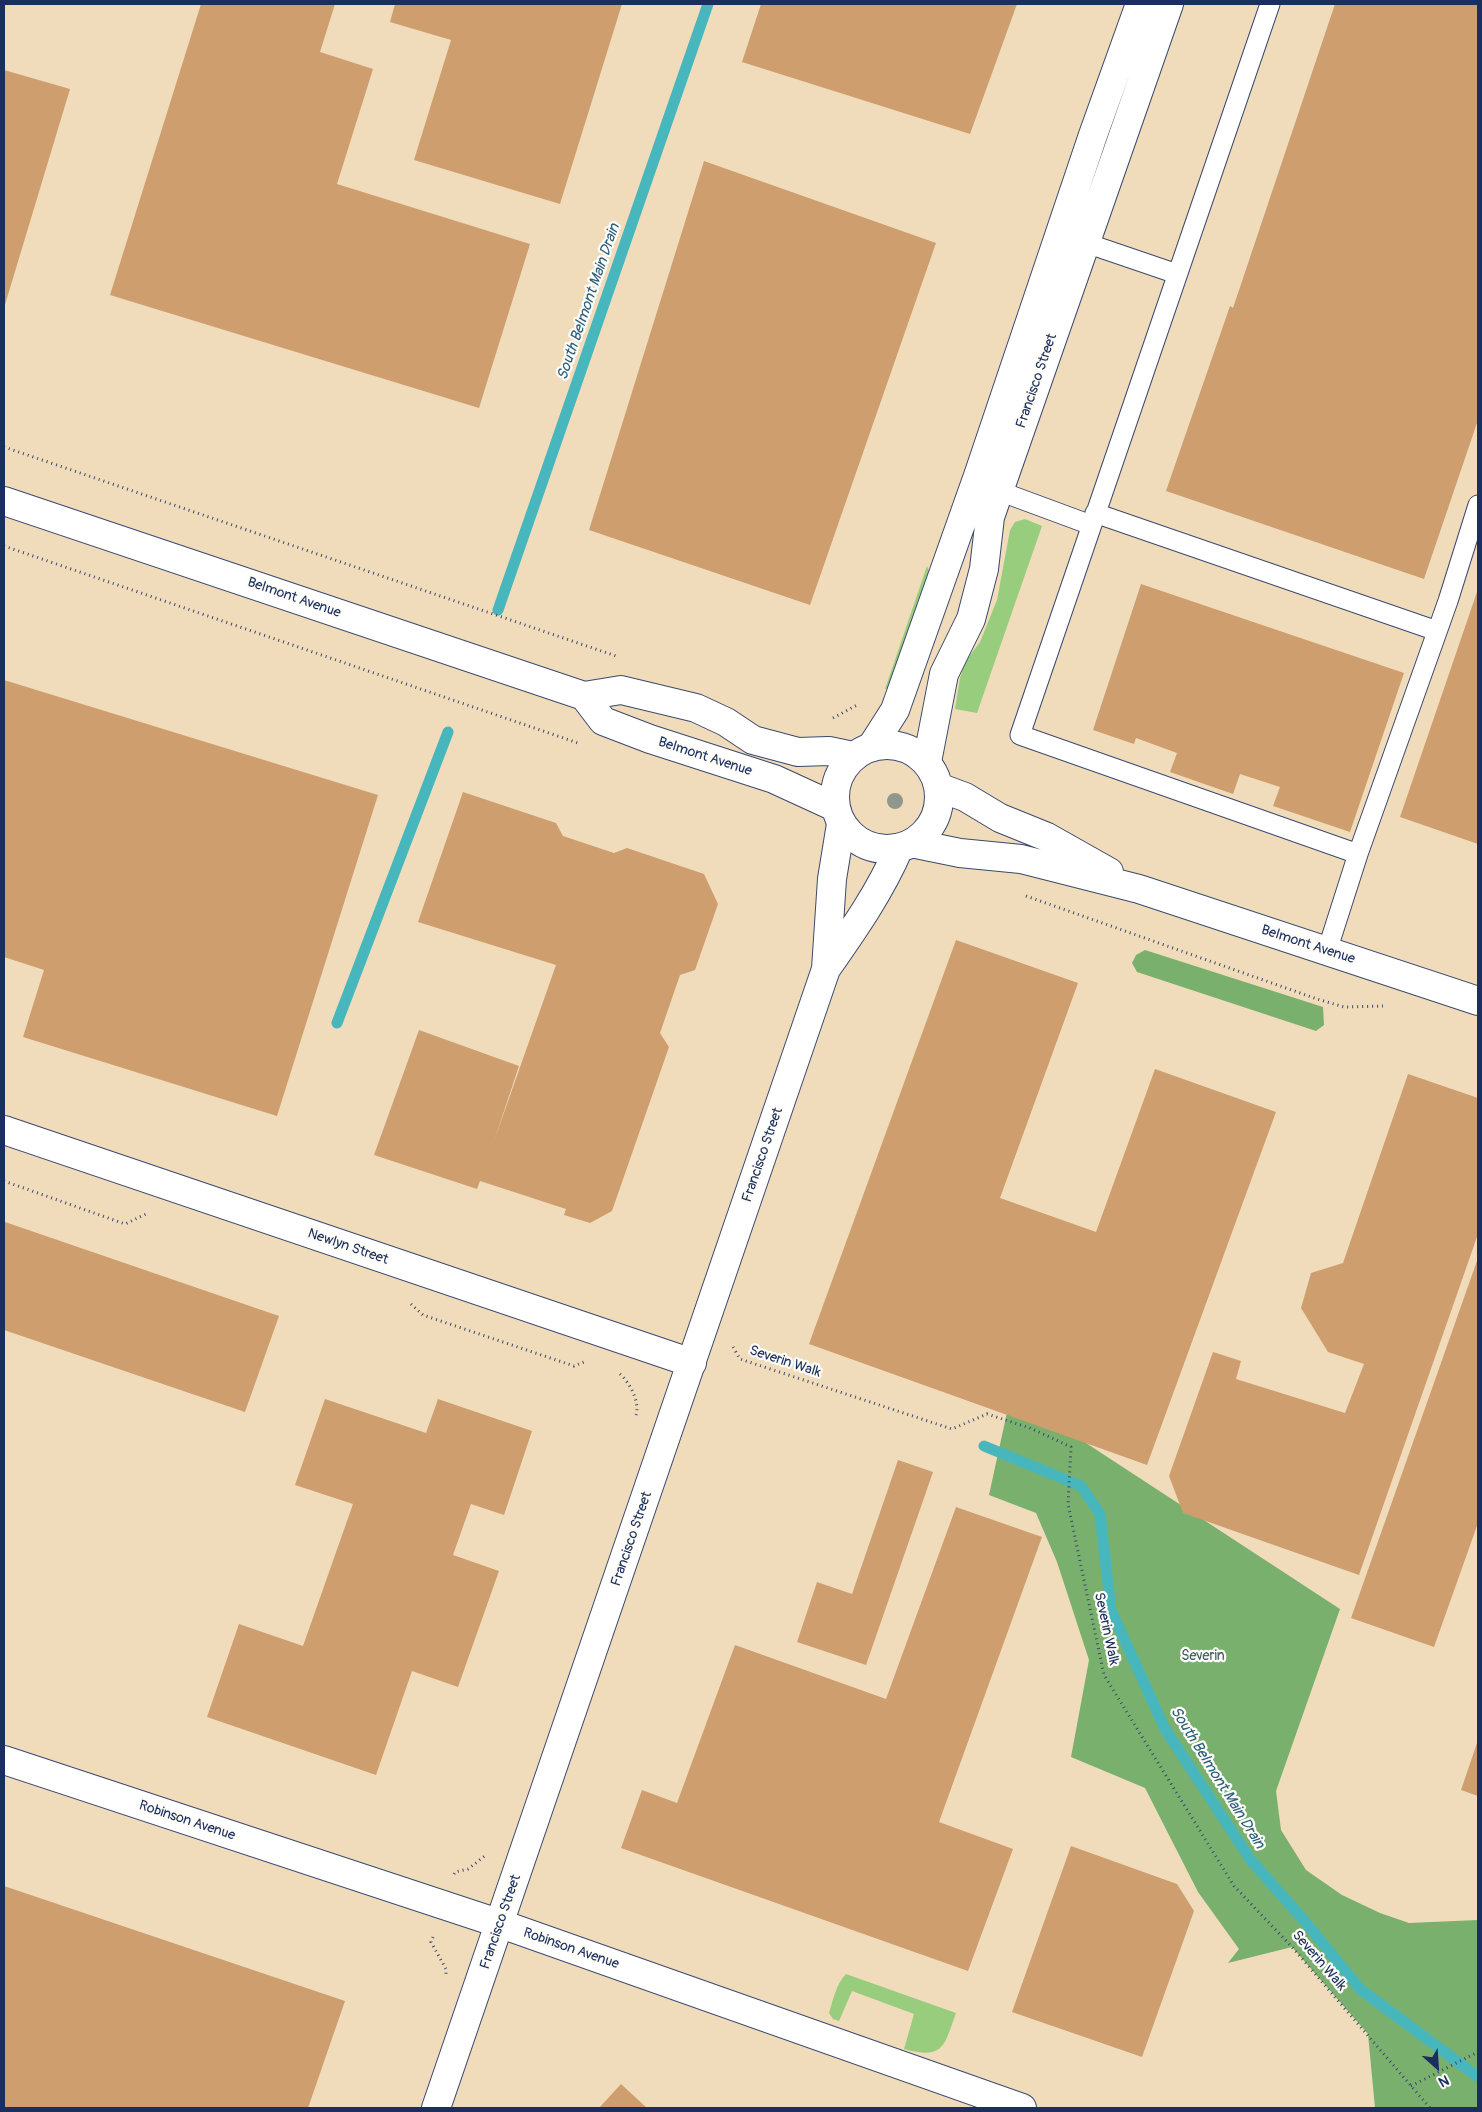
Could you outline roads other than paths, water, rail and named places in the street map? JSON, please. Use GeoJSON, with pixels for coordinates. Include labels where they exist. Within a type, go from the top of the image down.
{"type":"FeatureCollection","features":[{"type":"Feature","properties":{"kind":"street","name":"Francisco Street"},"geometry":{"type":"LineString","coordinates":[[862,751],[895,710],[979,473],[1093,135],[1140,4]]}},
{"type":"Feature","properties":{"kind":"street","name":"Francisco Street"},"geometry":{"type":"LineString","coordinates":[[927,762],[944,674],[971,619],[984,569],[990,517],[1169,4]]}},
{"type":"Feature","properties":{"kind":"street","name":"Belmont Avenue"},"geometry":{"type":"LineString","coordinates":[[4,501],[584,696],[621,690],[696,708],[726,722],[753,740],[798,752],[862,751]]}},
{"type":"Feature","properties":{"kind":"street","name":"Belmont Avenue"},"geometry":{"type":"LineString","coordinates":[[584,696],[603,721],[650,739],[774,779],[838,815]]}},
{"type":"Feature","properties":{"kind":"street"},"geometry":{"type":"LineString","coordinates":[[892,744],[911,750],[927,762],[938,787],[938,809],[928,829],[905,846],[883,849],[866,845],[852,836],[838,815],[837,779],[862,751],[892,744]]}},
{"type":"Feature","properties":{"kind":"street","name":"Belmont Avenue"},"geometry":{"type":"LineString","coordinates":[[938,787],[965,797],[1000,818],[1047,837],[1139,889]]}},
{"type":"Feature","properties":{"kind":"street","name":"Francisco Street"},"geometry":{"type":"LineString","coordinates":[[436,2108],[501,1924],[826,968],[838,815]]}},
{"type":"Feature","properties":{"kind":"street","name":"Francisco Street"},"geometry":{"type":"LineString","coordinates":[[826,968],[864,916],[905,846]]}},
{"type":"Feature","properties":{"kind":"street","name":"Belmont Avenue"},"geometry":{"type":"LineString","coordinates":[[905,846],[1021,859],[1139,889],[1478,1002]]}},
{"type":"Feature","properties":{"kind":"street","name":"Newlyn Street"},"geometry":{"type":"LineString","coordinates":[[4,1130],[692,1363]]}},
{"type":"Feature","properties":{"kind":"street","name":"Robinson Avenue"},"geometry":{"type":"LineString","coordinates":[[4,1760],[501,1924],[1022,2108]]}},
{"type":"Feature","properties":{"kind":"lane"},"geometry":{"type":"LineString","coordinates":[[1270,4],[1020,735],[1358,854]]}},
{"type":"Feature","properties":{"kind":"lane"},"geometry":{"type":"LineString","coordinates":[[1086,243],[1177,274]]}},
{"type":"Feature","properties":{"kind":"lane"},"geometry":{"type":"LineString","coordinates":[[999,491],[1093,519],[1437,631]]}},
{"type":"Feature","properties":{"kind":"lane"},"geometry":{"type":"LineString","coordinates":[[1326,951],[1358,854],[1437,631],[1478,505]]}},
{"type":"Feature","properties":{"kind":"waterway","name":"South Belmont Main Drain"},"geometry":{"type":"LineString","coordinates":[[498,610],[708,4]]}},
{"type":"Feature","properties":{"kind":"waterway"},"geometry":{"type":"LineString","coordinates":[[337,1023],[448,732]]}},
{"type":"Feature","properties":{"kind":"waterway","name":"South Belmont Main Drain"},"geometry":{"type":"LineString","coordinates":[[984,1446],[1081,1486],[1100,1514],[1111,1610],[1165,1729],[1250,1859],[1307,1924],[1360,1989],[1478,2077]]}},
{"type":"Feature","properties":{"kind":"park label","name":"Severin"},"geometry":{"type":"Point","coordinates":[1203,1656]}}]}
